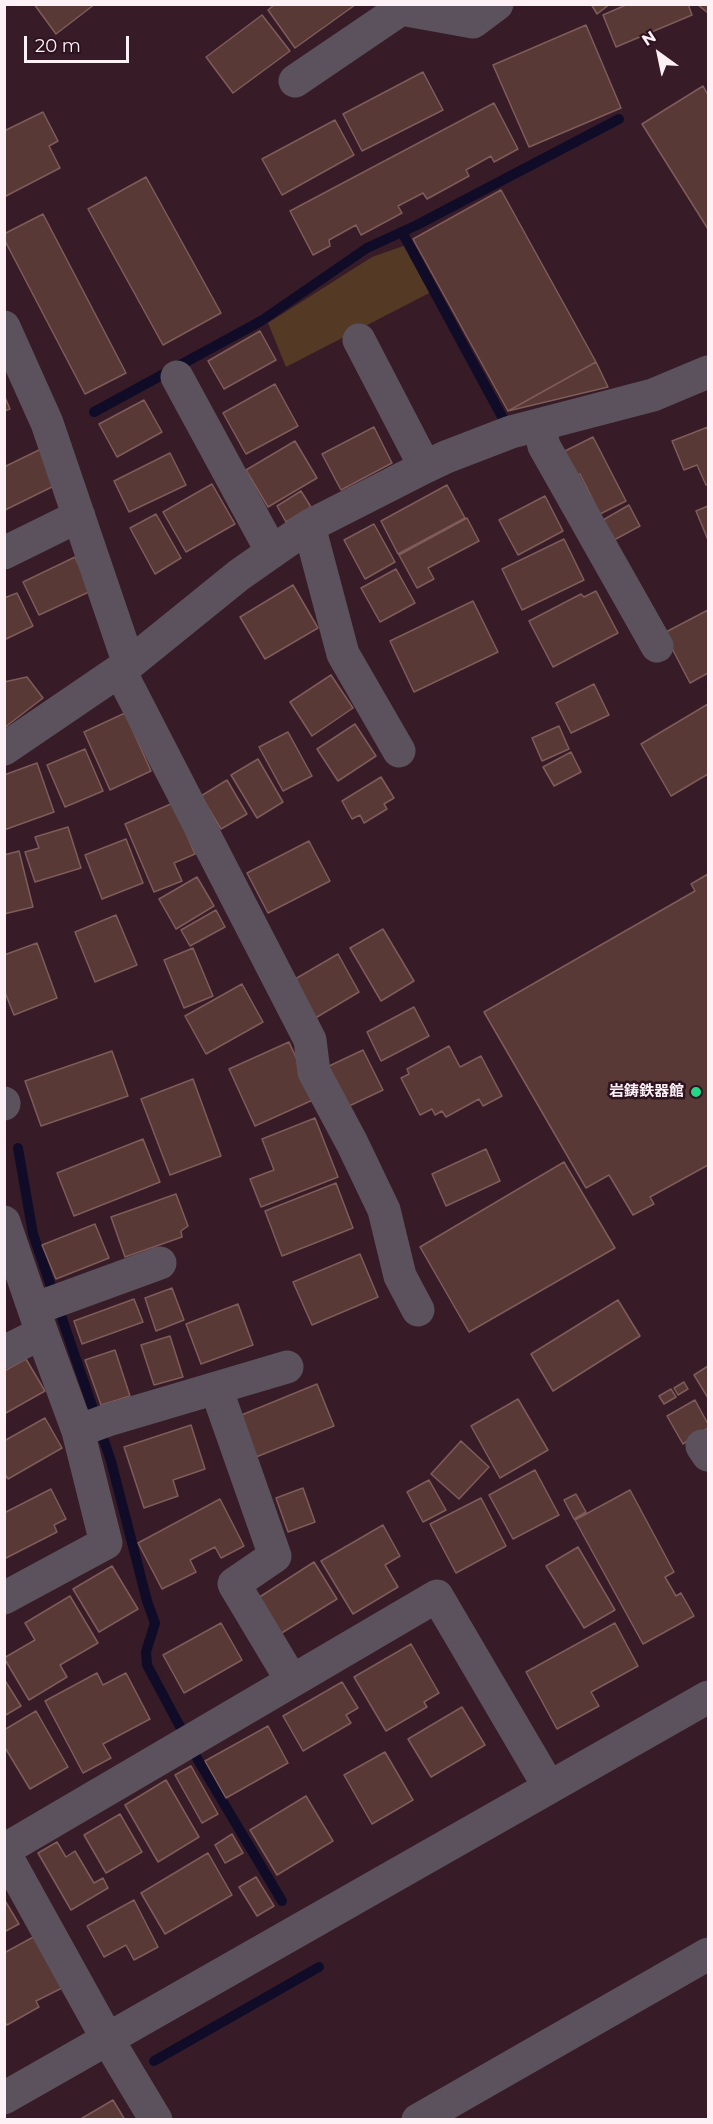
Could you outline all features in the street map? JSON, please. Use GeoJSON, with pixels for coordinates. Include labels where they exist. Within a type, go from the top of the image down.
{"type":"FeatureCollection","features":[{"type":"Feature","properties":{"kind":"street"},"geometry":{"type":"LineString","coordinates":[[295,81],[401,9],[473,22],[497,4]]}},
{"type":"Feature","properties":{"kind":"street"},"geometry":{"type":"LineString","coordinates":[[359,340],[425,467]]}},
{"type":"Feature","properties":{"kind":"street"},"geometry":{"type":"LineString","coordinates":[[8,342],[47,423],[79,516],[125,668],[172,774],[310,1040],[314,1072],[384,1210],[400,1276],[418,1310]]}},
{"type":"Feature","properties":{"kind":"street"},"geometry":{"type":"LineString","coordinates":[[4,748],[125,668],[239,575],[309,526],[446,457],[511,432],[653,395],[708,372]]}},
{"type":"Feature","properties":{"kind":"street"},"geometry":{"type":"LineString","coordinates":[[177,377],[272,552]]}},
{"type":"Feature","properties":{"kind":"street"},"geometry":{"type":"LineString","coordinates":[[539,425],[544,446],[657,646]]}},
{"type":"Feature","properties":{"kind":"street"},"geometry":{"type":"LineString","coordinates":[[4,553],[79,516]]}},
{"type":"Feature","properties":{"kind":"street"},"geometry":{"type":"LineString","coordinates":[[309,526],[343,654],[399,751]]}},
{"type":"Feature","properties":{"kind":"street"},"geometry":{"type":"LineString","coordinates":[[4,1222],[48,1311],[93,1425],[106,1543],[4,1598]]}},
{"type":"Feature","properties":{"kind":"street"},"geometry":{"type":"LineString","coordinates":[[4,1352],[48,1311],[160,1263]]}},
{"type":"Feature","properties":{"kind":"street"},"geometry":{"type":"LineString","coordinates":[[93,1425],[287,1367]]}},
{"type":"Feature","properties":{"kind":"street"},"geometry":{"type":"LineString","coordinates":[[216,1388],[275,1556],[234,1584],[292,1681]]}},
{"type":"Feature","properties":{"kind":"street"},"geometry":{"type":"LineString","coordinates":[[156,2120],[108,2040],[4,1851],[437,1596],[549,1787]]}},
{"type":"Feature","properties":{"kind":"street"},"geometry":{"type":"LineString","coordinates":[[4,2098],[708,1697]]}},
{"type":"Feature","properties":{"kind":"street"},"geometry":{"type":"LineString","coordinates":[[418,2120],[708,1954]]}},
{"type":"Feature","properties":{"kind":"shaded area"},"geometry":{"type":"Polygon","coordinates":[[[409,244],[435,290],[286,367],[268,323],[372,257],[409,244]]]}},
{"type":"Feature","properties":{"kind":"building"},"geometry":{"type":"Polygon","coordinates":[[[34,4],[95,4],[56,34],[34,4]]]}},
{"type":"Feature","properties":{"kind":"building"},"geometry":{"type":"Polygon","coordinates":[[[275,4],[355,5],[295,48],[268,10],[275,4]]]}},
{"type":"Feature","properties":{"kind":"building"},"geometry":{"type":"Polygon","coordinates":[[[591,4],[610,4],[597,14],[591,4]]]}},
{"type":"Feature","properties":{"kind":"building"},"geometry":{"type":"Polygon","coordinates":[[[628,4],[688,4],[692,15],[616,47],[603,15],[628,4]]]}},
{"type":"Feature","properties":{"kind":"building"},"geometry":{"type":"Polygon","coordinates":[[[708,4],[708,13],[698,5],[708,4]]]}},
{"type":"Feature","properties":{"kind":"building"},"geometry":{"type":"Polygon","coordinates":[[[262,15],[290,51],[233,93],[206,57],[262,15]]]}},
{"type":"Feature","properties":{"kind":"building"},"geometry":{"type":"Polygon","coordinates":[[[586,25],[621,108],[529,147],[493,65],[586,25]]]}},
{"type":"Feature","properties":{"kind":"building"},"geometry":{"type":"Polygon","coordinates":[[[423,72],[443,110],[362,151],[343,114],[423,72]]]}},
{"type":"Feature","properties":{"kind":"building"},"geometry":{"type":"Polygon","coordinates":[[[703,86],[708,95],[708,229],[642,124],[703,86]]]}},
{"type":"Feature","properties":{"kind":"building"},"geometry":{"type":"Polygon","coordinates":[[[494,103],[518,149],[494,162],[491,156],[466,170],[469,176],[427,199],[423,193],[398,206],[402,213],[361,235],[356,225],[329,240],[330,246],[313,255],[290,211],[494,103]]]}},
{"type":"Feature","properties":{"kind":"building"},"geometry":{"type":"Polygon","coordinates":[[[43,112],[58,141],[49,146],[60,168],[4,197],[4,131],[43,112]]]}},
{"type":"Feature","properties":{"kind":"building"},"geometry":{"type":"Polygon","coordinates":[[[335,120],[354,155],[282,195],[262,159],[335,120]]]}},
{"type":"Feature","properties":{"kind":"building"},"geometry":{"type":"Polygon","coordinates":[[[146,177],[221,313],[163,345],[88,209],[146,177]]]}},
{"type":"Feature","properties":{"kind":"building"},"geometry":{"type":"Polygon","coordinates":[[[501,190],[596,362],[508,411],[413,239],[501,190]]]}},
{"type":"Feature","properties":{"kind":"building"},"geometry":{"type":"Polygon","coordinates":[[[43,214],[126,373],[85,394],[4,239],[4,234],[43,214]]]}},
{"type":"Feature","properties":{"kind":"building"},"geometry":{"type":"Polygon","coordinates":[[[260,331],[276,360],[224,389],[208,361],[260,331]]]}},
{"type":"Feature","properties":{"kind":"building"},"geometry":{"type":"Polygon","coordinates":[[[596,362],[608,387],[508,411],[596,362]]]}},
{"type":"Feature","properties":{"kind":"building"},"geometry":{"type":"Polygon","coordinates":[[[275,384],[298,426],[246,454],[223,413],[275,384]]]}},
{"type":"Feature","properties":{"kind":"building"},"geometry":{"type":"Polygon","coordinates":[[[4,395],[10,409],[4,411],[4,395]]]}},
{"type":"Feature","properties":{"kind":"building"},"geometry":{"type":"Polygon","coordinates":[[[144,400],[162,432],[117,457],[99,424],[144,400]]]}},
{"type":"Feature","properties":{"kind":"building"},"geometry":{"type":"Polygon","coordinates":[[[374,427],[392,463],[341,490],[322,454],[374,427]]]}},
{"type":"Feature","properties":{"kind":"building"},"geometry":{"type":"Polygon","coordinates":[[[708,427],[708,484],[706,485],[697,465],[684,470],[672,441],[708,427]]]}},
{"type":"Feature","properties":{"kind":"building"},"geometry":{"type":"Polygon","coordinates":[[[593,437],[626,501],[600,514],[580,474],[575,476],[563,452],[593,437]]]}},
{"type":"Feature","properties":{"kind":"building"},"geometry":{"type":"Polygon","coordinates":[[[295,441],[317,478],[268,507],[246,470],[295,441]]]}},
{"type":"Feature","properties":{"kind":"building"},"geometry":{"type":"Polygon","coordinates":[[[41,449],[58,484],[5,510],[4,467],[41,449]]]}},
{"type":"Feature","properties":{"kind":"building"},"geometry":{"type":"Polygon","coordinates":[[[170,453],[186,485],[129,512],[114,481],[170,453]]]}},
{"type":"Feature","properties":{"kind":"building"},"geometry":{"type":"Polygon","coordinates":[[[212,484],[235,524],[186,552],[163,512],[212,484]]]}},
{"type":"Feature","properties":{"kind":"building"},"geometry":{"type":"Polygon","coordinates":[[[447,485],[465,518],[398,554],[381,521],[447,485]]]}},
{"type":"Feature","properties":{"kind":"building"},"geometry":{"type":"Polygon","coordinates":[[[301,491],[311,507],[286,522],[277,506],[301,491]]]}},
{"type":"Feature","properties":{"kind":"building"},"geometry":{"type":"Polygon","coordinates":[[[545,496],[563,531],[518,555],[499,520],[545,496]]]}},
{"type":"Feature","properties":{"kind":"building"},"geometry":{"type":"Polygon","coordinates":[[[629,505],[640,526],[614,540],[603,520],[629,505]]]}},
{"type":"Feature","properties":{"kind":"building"},"geometry":{"type":"Polygon","coordinates":[[[708,506],[708,540],[696,511],[708,506]]]}},
{"type":"Feature","properties":{"kind":"building"},"geometry":{"type":"Polygon","coordinates":[[[156,514],[181,558],[155,574],[130,528],[156,514]]]}},
{"type":"Feature","properties":{"kind":"building"},"geometry":{"type":"Polygon","coordinates":[[[467,518],[479,541],[428,568],[434,579],[417,588],[399,555],[467,518]]]}},
{"type":"Feature","properties":{"kind":"building"},"geometry":{"type":"Polygon","coordinates":[[[374,524],[395,562],[365,579],[344,540],[374,524]]]}},
{"type":"Feature","properties":{"kind":"building"},"geometry":{"type":"Polygon","coordinates":[[[564,539],[584,580],[522,610],[502,569],[564,539]]]}},
{"type":"Feature","properties":{"kind":"building"},"geometry":{"type":"Polygon","coordinates":[[[75,557],[91,591],[39,615],[23,582],[75,557]]]}},
{"type":"Feature","properties":{"kind":"building"},"geometry":{"type":"Polygon","coordinates":[[[396,569],[415,603],[380,622],[361,588],[396,569]]]}},
{"type":"Feature","properties":{"kind":"building"},"geometry":{"type":"Polygon","coordinates":[[[293,585],[318,628],[265,659],[240,617],[293,585]]]}},
{"type":"Feature","properties":{"kind":"building"},"geometry":{"type":"Polygon","coordinates":[[[596,591],[618,633],[553,667],[529,621],[581,594],[584,597],[596,591]]]}},
{"type":"Feature","properties":{"kind":"building"},"geometry":{"type":"Polygon","coordinates":[[[17,593],[33,626],[4,640],[4,598],[17,593]]]}},
{"type":"Feature","properties":{"kind":"building"},"geometry":{"type":"Polygon","coordinates":[[[473,601],[498,652],[414,692],[390,641],[473,601]]]}},
{"type":"Feature","properties":{"kind":"building"},"geometry":{"type":"Polygon","coordinates":[[[708,610],[708,673],[690,683],[664,633],[708,610]]]}},
{"type":"Feature","properties":{"kind":"building"},"geometry":{"type":"Polygon","coordinates":[[[331,675],[353,708],[312,736],[290,702],[331,675]]]}},
{"type":"Feature","properties":{"kind":"building"},"geometry":{"type":"Polygon","coordinates":[[[27,677],[43,698],[4,728],[4,682],[27,677]]]}},
{"type":"Feature","properties":{"kind":"building"},"geometry":{"type":"Polygon","coordinates":[[[594,684],[609,715],[571,733],[556,703],[594,684]]]}},
{"type":"Feature","properties":{"kind":"building"},"geometry":{"type":"Polygon","coordinates":[[[708,704],[708,774],[671,796],[641,744],[708,704]]]}},
{"type":"Feature","properties":{"kind":"building"},"geometry":{"type":"Polygon","coordinates":[[[125,713],[151,771],[110,790],[84,732],[125,713]]]}},
{"type":"Feature","properties":{"kind":"building"},"geometry":{"type":"Polygon","coordinates":[[[355,724],[376,756],[338,781],[317,749],[355,724]]]}},
{"type":"Feature","properties":{"kind":"building"},"geometry":{"type":"Polygon","coordinates":[[[559,726],[569,749],[542,761],[532,738],[559,726]]]}},
{"type":"Feature","properties":{"kind":"building"},"geometry":{"type":"Polygon","coordinates":[[[288,732],[312,776],[283,791],[259,747],[288,732]]]}},
{"type":"Feature","properties":{"kind":"building"},"geometry":{"type":"Polygon","coordinates":[[[85,749],[103,791],[65,807],[47,765],[85,749]]]}},
{"type":"Feature","properties":{"kind":"building"},"geometry":{"type":"Polygon","coordinates":[[[571,752],[581,772],[554,786],[543,767],[571,752]]]}},
{"type":"Feature","properties":{"kind":"building"},"geometry":{"type":"Polygon","coordinates":[[[258,759],[283,802],[257,818],[231,775],[258,759]]]}},
{"type":"Feature","properties":{"kind":"building"},"geometry":{"type":"Polygon","coordinates":[[[37,763],[54,812],[4,830],[4,775],[37,763]]]}},
{"type":"Feature","properties":{"kind":"building"},"geometry":{"type":"Polygon","coordinates":[[[381,777],[394,798],[384,804],[387,809],[364,823],[360,815],[352,819],[342,801],[381,777]]]}},
{"type":"Feature","properties":{"kind":"building"},"geometry":{"type":"Polygon","coordinates":[[[227,780],[247,814],[221,829],[201,796],[227,780]]]}},
{"type":"Feature","properties":{"kind":"building"},"geometry":{"type":"Polygon","coordinates":[[[173,803],[195,854],[174,863],[182,881],[154,892],[125,824],[173,803]]]}},
{"type":"Feature","properties":{"kind":"building"},"geometry":{"type":"Polygon","coordinates":[[[68,827],[81,868],[35,882],[25,852],[39,848],[35,837],[68,827]]]}},
{"type":"Feature","properties":{"kind":"building"},"geometry":{"type":"Polygon","coordinates":[[[126,839],[143,883],[102,899],[85,855],[126,839]]]}},
{"type":"Feature","properties":{"kind":"building"},"geometry":{"type":"Polygon","coordinates":[[[309,841],[330,881],[268,913],[247,873],[309,841]]]}},
{"type":"Feature","properties":{"kind":"building"},"geometry":{"type":"Polygon","coordinates":[[[19,851],[33,907],[4,914],[4,855],[19,851]]]}},
{"type":"Feature","properties":{"kind":"building"},"geometry":{"type":"Polygon","coordinates":[[[708,874],[708,1165],[650,1197],[654,1204],[633,1215],[609,1175],[586,1188],[484,1012],[695,891],[691,884],[708,874]]]}},
{"type":"Feature","properties":{"kind":"building"},"geometry":{"type":"Polygon","coordinates":[[[197,877],[214,906],[176,929],[159,899],[197,877]]]}},
{"type":"Feature","properties":{"kind":"building"},"geometry":{"type":"Polygon","coordinates":[[[216,910],[225,927],[190,946],[181,930],[216,910]]]}},
{"type":"Feature","properties":{"kind":"building"},"geometry":{"type":"Polygon","coordinates":[[[116,915],[137,965],[95,982],[75,932],[116,915]]]}},
{"type":"Feature","properties":{"kind":"building"},"geometry":{"type":"Polygon","coordinates":[[[383,929],[414,981],[381,1001],[350,948],[383,929]]]}},
{"type":"Feature","properties":{"kind":"building"},"geometry":{"type":"Polygon","coordinates":[[[37,943],[57,998],[14,1015],[4,990],[4,955],[37,943]]]}},
{"type":"Feature","properties":{"kind":"building"},"geometry":{"type":"Polygon","coordinates":[[[193,948],[213,996],[184,1008],[164,960],[193,948]]]}},
{"type":"Feature","properties":{"kind":"building"},"geometry":{"type":"Polygon","coordinates":[[[338,954],[359,992],[312,1020],[290,982],[338,954]]]}},
{"type":"Feature","properties":{"kind":"building"},"geometry":{"type":"Polygon","coordinates":[[[242,984],[263,1022],[206,1054],[185,1016],[242,984]]]}},
{"type":"Feature","properties":{"kind":"building"},"geometry":{"type":"Polygon","coordinates":[[[414,1007],[429,1036],[381,1061],[367,1032],[414,1007]]]}},
{"type":"Feature","properties":{"kind":"building"},"geometry":{"type":"Polygon","coordinates":[[[289,1042],[315,1099],[255,1126],[229,1069],[289,1042]]]}},
{"type":"Feature","properties":{"kind":"building"},"geometry":{"type":"Polygon","coordinates":[[[449,1046],[460,1067],[481,1056],[502,1096],[483,1106],[479,1099],[446,1117],[442,1111],[435,1115],[432,1109],[420,1115],[401,1078],[409,1074],[407,1069],[449,1046]]]}},
{"type":"Feature","properties":{"kind":"building"},"geometry":{"type":"Polygon","coordinates":[[[363,1050],[383,1090],[347,1107],[327,1067],[363,1050]]]}},
{"type":"Feature","properties":{"kind":"building"},"geometry":{"type":"Polygon","coordinates":[[[112,1051],[128,1096],[41,1126],[25,1081],[112,1051]]]}},
{"type":"Feature","properties":{"kind":"building"},"geometry":{"type":"Polygon","coordinates":[[[193,1079],[221,1156],[170,1175],[141,1099],[193,1079]]]}},
{"type":"Feature","properties":{"kind":"building"},"geometry":{"type":"Polygon","coordinates":[[[315,1118],[338,1177],[261,1207],[250,1179],[274,1170],[262,1139],[315,1118]]]}},
{"type":"Feature","properties":{"kind":"building"},"geometry":{"type":"Polygon","coordinates":[[[143,1139],[160,1182],[74,1216],[57,1173],[143,1139]]]}},
{"type":"Feature","properties":{"kind":"building"},"geometry":{"type":"Polygon","coordinates":[[[486,1149],[500,1181],[446,1206],[432,1174],[486,1149]]]}},
{"type":"Feature","properties":{"kind":"building"},"geometry":{"type":"Polygon","coordinates":[[[564,1162],[615,1248],[469,1332],[420,1247],[564,1162]]]}},
{"type":"Feature","properties":{"kind":"building"},"geometry":{"type":"Polygon","coordinates":[[[336,1183],[353,1228],[282,1256],[265,1211],[336,1183]]]}},
{"type":"Feature","properties":{"kind":"building"},"geometry":{"type":"Polygon","coordinates":[[[176,1194],[188,1226],[181,1231],[182,1237],[125,1257],[111,1217],[176,1194]]]}},
{"type":"Feature","properties":{"kind":"building"},"geometry":{"type":"Polygon","coordinates":[[[95,1224],[109,1258],[56,1279],[42,1245],[95,1224]]]}},
{"type":"Feature","properties":{"kind":"building"},"geometry":{"type":"Polygon","coordinates":[[[360,1254],[378,1297],[312,1325],[293,1282],[360,1254]]]}},
{"type":"Feature","properties":{"kind":"building"},"geometry":{"type":"Polygon","coordinates":[[[172,1288],[184,1320],[156,1331],[145,1298],[172,1288]]]}},
{"type":"Feature","properties":{"kind":"building"},"geometry":{"type":"Polygon","coordinates":[[[134,1299],[143,1322],[82,1344],[74,1321],[134,1299]]]}},
{"type":"Feature","properties":{"kind":"building"},"geometry":{"type":"Polygon","coordinates":[[[618,1300],[640,1336],[553,1391],[531,1354],[618,1300]]]}},
{"type":"Feature","properties":{"kind":"building"},"geometry":{"type":"Polygon","coordinates":[[[238,1304],[253,1345],[201,1364],[186,1324],[238,1304]]]}},
{"type":"Feature","properties":{"kind":"building"},"geometry":{"type":"Polygon","coordinates":[[[170,1336],[183,1377],[154,1385],[141,1345],[170,1336]]]}},
{"type":"Feature","properties":{"kind":"building"},"geometry":{"type":"Polygon","coordinates":[[[115,1350],[130,1396],[101,1405],[85,1360],[115,1350]]]}},
{"type":"Feature","properties":{"kind":"building"},"geometry":{"type":"Polygon","coordinates":[[[26,1359],[45,1391],[4,1414],[4,1371],[26,1359]]]}},
{"type":"Feature","properties":{"kind":"building"},"geometry":{"type":"Polygon","coordinates":[[[708,1366],[708,1398],[694,1375],[708,1366]]]}},
{"type":"Feature","properties":{"kind":"building"},"geometry":{"type":"Polygon","coordinates":[[[684,1382],[688,1389],[678,1395],[674,1388],[684,1382]]]}},
{"type":"Feature","properties":{"kind":"building"},"geometry":{"type":"Polygon","coordinates":[[[317,1384],[334,1426],[256,1457],[239,1416],[317,1384]]]}},
{"type":"Feature","properties":{"kind":"building"},"geometry":{"type":"Polygon","coordinates":[[[671,1389],[676,1397],[664,1404],[659,1396],[671,1389]]]}},
{"type":"Feature","properties":{"kind":"building"},"geometry":{"type":"Polygon","coordinates":[[[518,1399],[548,1450],[500,1478],[471,1426],[518,1399]]]}},
{"type":"Feature","properties":{"kind":"building"},"geometry":{"type":"Polygon","coordinates":[[[695,1400],[708,1428],[683,1444],[667,1416],[695,1400]]]}},
{"type":"Feature","properties":{"kind":"building"},"geometry":{"type":"Polygon","coordinates":[[[45,1418],[62,1448],[8,1479],[4,1473],[4,1441],[45,1418]]]}},
{"type":"Feature","properties":{"kind":"building"},"geometry":{"type":"Polygon","coordinates":[[[191,1425],[205,1469],[173,1480],[178,1496],[144,1508],[124,1447],[191,1425]]]}},
{"type":"Feature","properties":{"kind":"building"},"geometry":{"type":"Polygon","coordinates":[[[461,1441],[489,1467],[459,1499],[431,1474],[461,1441]]]}},
{"type":"Feature","properties":{"kind":"building"},"geometry":{"type":"Polygon","coordinates":[[[535,1470],[559,1515],[513,1539],[489,1495],[535,1470]]]}},
{"type":"Feature","properties":{"kind":"building"},"geometry":{"type":"Polygon","coordinates":[[[429,1480],[446,1510],[423,1522],[407,1492],[429,1480]]]}},
{"type":"Feature","properties":{"kind":"building"},"geometry":{"type":"Polygon","coordinates":[[[303,1488],[315,1522],[288,1532],[276,1498],[303,1488]]]}},
{"type":"Feature","properties":{"kind":"building"},"geometry":{"type":"Polygon","coordinates":[[[51,1489],[66,1519],[54,1525],[57,1532],[4,1559],[4,1513],[51,1489]]]}},
{"type":"Feature","properties":{"kind":"building"},"geometry":{"type":"Polygon","coordinates":[[[630,1490],[674,1572],[665,1577],[676,1596],[681,1593],[694,1616],[643,1644],[575,1520],[630,1490]]]}},
{"type":"Feature","properties":{"kind":"building"},"geometry":{"type":"Polygon","coordinates":[[[576,1494],[586,1512],[574,1519],[564,1500],[576,1494]]]}},
{"type":"Feature","properties":{"kind":"building"},"geometry":{"type":"Polygon","coordinates":[[[481,1498],[506,1546],[456,1573],[430,1524],[481,1498]]]}},
{"type":"Feature","properties":{"kind":"building"},"geometry":{"type":"Polygon","coordinates":[[[220,1499],[244,1546],[221,1558],[215,1547],[190,1560],[196,1572],[162,1589],[138,1543],[220,1499]]]}},
{"type":"Feature","properties":{"kind":"building"},"geometry":{"type":"Polygon","coordinates":[[[383,1525],[400,1556],[385,1565],[398,1587],[353,1614],[321,1561],[383,1525]]]}},
{"type":"Feature","properties":{"kind":"building"},"geometry":{"type":"Polygon","coordinates":[[[578,1547],[615,1610],[584,1628],[546,1566],[578,1547]]]}},
{"type":"Feature","properties":{"kind":"building"},"geometry":{"type":"Polygon","coordinates":[[[314,1562],[337,1599],[280,1634],[258,1598],[314,1562]]]}},
{"type":"Feature","properties":{"kind":"building"},"geometry":{"type":"Polygon","coordinates":[[[112,1566],[138,1609],[99,1632],[73,1589],[112,1566]]]}},
{"type":"Feature","properties":{"kind":"building"},"geometry":{"type":"Polygon","coordinates":[[[70,1596],[98,1643],[60,1665],[67,1677],[29,1700],[4,1658],[35,1640],[25,1623],[70,1596]]]}},
{"type":"Feature","properties":{"kind":"building"},"geometry":{"type":"Polygon","coordinates":[[[221,1623],[242,1660],[184,1693],[163,1655],[221,1623]]]}},
{"type":"Feature","properties":{"kind":"building"},"geometry":{"type":"Polygon","coordinates":[[[615,1623],[638,1666],[591,1692],[599,1706],[557,1729],[526,1672],[615,1623]]]}},
{"type":"Feature","properties":{"kind":"building"},"geometry":{"type":"Polygon","coordinates":[[[411,1644],[439,1693],[424,1702],[427,1707],[386,1731],[354,1677],[411,1644]]]}},
{"type":"Feature","properties":{"kind":"building"},"geometry":{"type":"Polygon","coordinates":[[[97,1673],[103,1685],[126,1673],[150,1719],[103,1744],[111,1758],[83,1773],[45,1701],[97,1673]]]}},
{"type":"Feature","properties":{"kind":"building"},"geometry":{"type":"Polygon","coordinates":[[[4,1679],[21,1706],[4,1716],[4,1679]]]}},
{"type":"Feature","properties":{"kind":"building"},"geometry":{"type":"Polygon","coordinates":[[[342,1682],[358,1708],[346,1715],[351,1723],[303,1751],[283,1716],[342,1682]]]}},
{"type":"Feature","properties":{"kind":"building"},"geometry":{"type":"Polygon","coordinates":[[[462,1707],[485,1745],[431,1777],[408,1739],[462,1707]]]}},
{"type":"Feature","properties":{"kind":"building"},"geometry":{"type":"Polygon","coordinates":[[[36,1711],[68,1767],[30,1789],[4,1746],[4,1730],[36,1711]]]}},
{"type":"Feature","properties":{"kind":"building"},"geometry":{"type":"Polygon","coordinates":[[[268,1726],[288,1763],[226,1798],[205,1761],[268,1726]]]}},
{"type":"Feature","properties":{"kind":"building"},"geometry":{"type":"Polygon","coordinates":[[[385,1752],[413,1800],[372,1824],[344,1775],[385,1752]]]}},
{"type":"Feature","properties":{"kind":"building"},"geometry":{"type":"Polygon","coordinates":[[[191,1766],[218,1814],[202,1823],[175,1775],[191,1766]]]}},
{"type":"Feature","properties":{"kind":"building"},"geometry":{"type":"Polygon","coordinates":[[[166,1780],[199,1837],[158,1862],[125,1805],[166,1780]]]}},
{"type":"Feature","properties":{"kind":"building"},"geometry":{"type":"Polygon","coordinates":[[[306,1796],[333,1841],[277,1875],[250,1830],[306,1796]]]}},
{"type":"Feature","properties":{"kind":"building"},"geometry":{"type":"Polygon","coordinates":[[[120,1814],[142,1852],[106,1873],[84,1835],[120,1814]]]}},
{"type":"Feature","properties":{"kind":"building"},"geometry":{"type":"Polygon","coordinates":[[[232,1834],[243,1853],[225,1863],[215,1845],[232,1834]]]}},
{"type":"Feature","properties":{"kind":"building"},"geometry":{"type":"Polygon","coordinates":[[[57,1842],[66,1857],[75,1851],[94,1883],[103,1878],[108,1888],[71,1910],[38,1853],[57,1842]]]}},
{"type":"Feature","properties":{"kind":"building"},"geometry":{"type":"Polygon","coordinates":[[[208,1853],[232,1895],[165,1934],[141,1893],[208,1853]]]}},
{"type":"Feature","properties":{"kind":"building"},"geometry":{"type":"Polygon","coordinates":[[[256,1877],[274,1906],[257,1916],[239,1887],[256,1877]]]}},
{"type":"Feature","properties":{"kind":"building"},"geometry":{"type":"Polygon","coordinates":[[[4,1899],[19,1924],[4,1932],[4,1899]]]}},
{"type":"Feature","properties":{"kind":"building"},"geometry":{"type":"Polygon","coordinates":[[[134,1900],[158,1947],[134,1960],[126,1945],[104,1957],[87,1926],[134,1900]]]}},
{"type":"Feature","properties":{"kind":"building"},"geometry":{"type":"Polygon","coordinates":[[[37,1935],[64,1987],[36,2001],[39,2007],[7,2025],[4,2021],[4,1953],[37,1935]]]}},
{"type":"Feature","properties":{"kind":"building"},"geometry":{"type":"Polygon","coordinates":[[[113,2100],[125,2120],[79,2120],[113,2100]]]}},
{"type":"Feature","properties":{"kind":"waterway"},"geometry":{"type":"LineString","coordinates":[[94,412],[261,321],[367,248],[417,225],[619,119]]}},
{"type":"Feature","properties":{"kind":"waterway"},"geometry":{"type":"LineString","coordinates":[[402,232],[506,424]]}},
{"type":"Feature","properties":{"kind":"waterway"},"geometry":{"type":"LineString","coordinates":[[18,1148],[33,1234],[111,1461],[147,1601],[155,1623],[146,1652],[147,1665],[198,1760],[282,1901]]}},
{"type":"Feature","properties":{"kind":"waterway"},"geometry":{"type":"LineString","coordinates":[[154,2061],[319,1967]]}},
{"type":"Feature","properties":{"kind":"place","name":"岩鋳鉄器館"},"geometry":{"type":"Point","coordinates":[696,1092]}}]}
